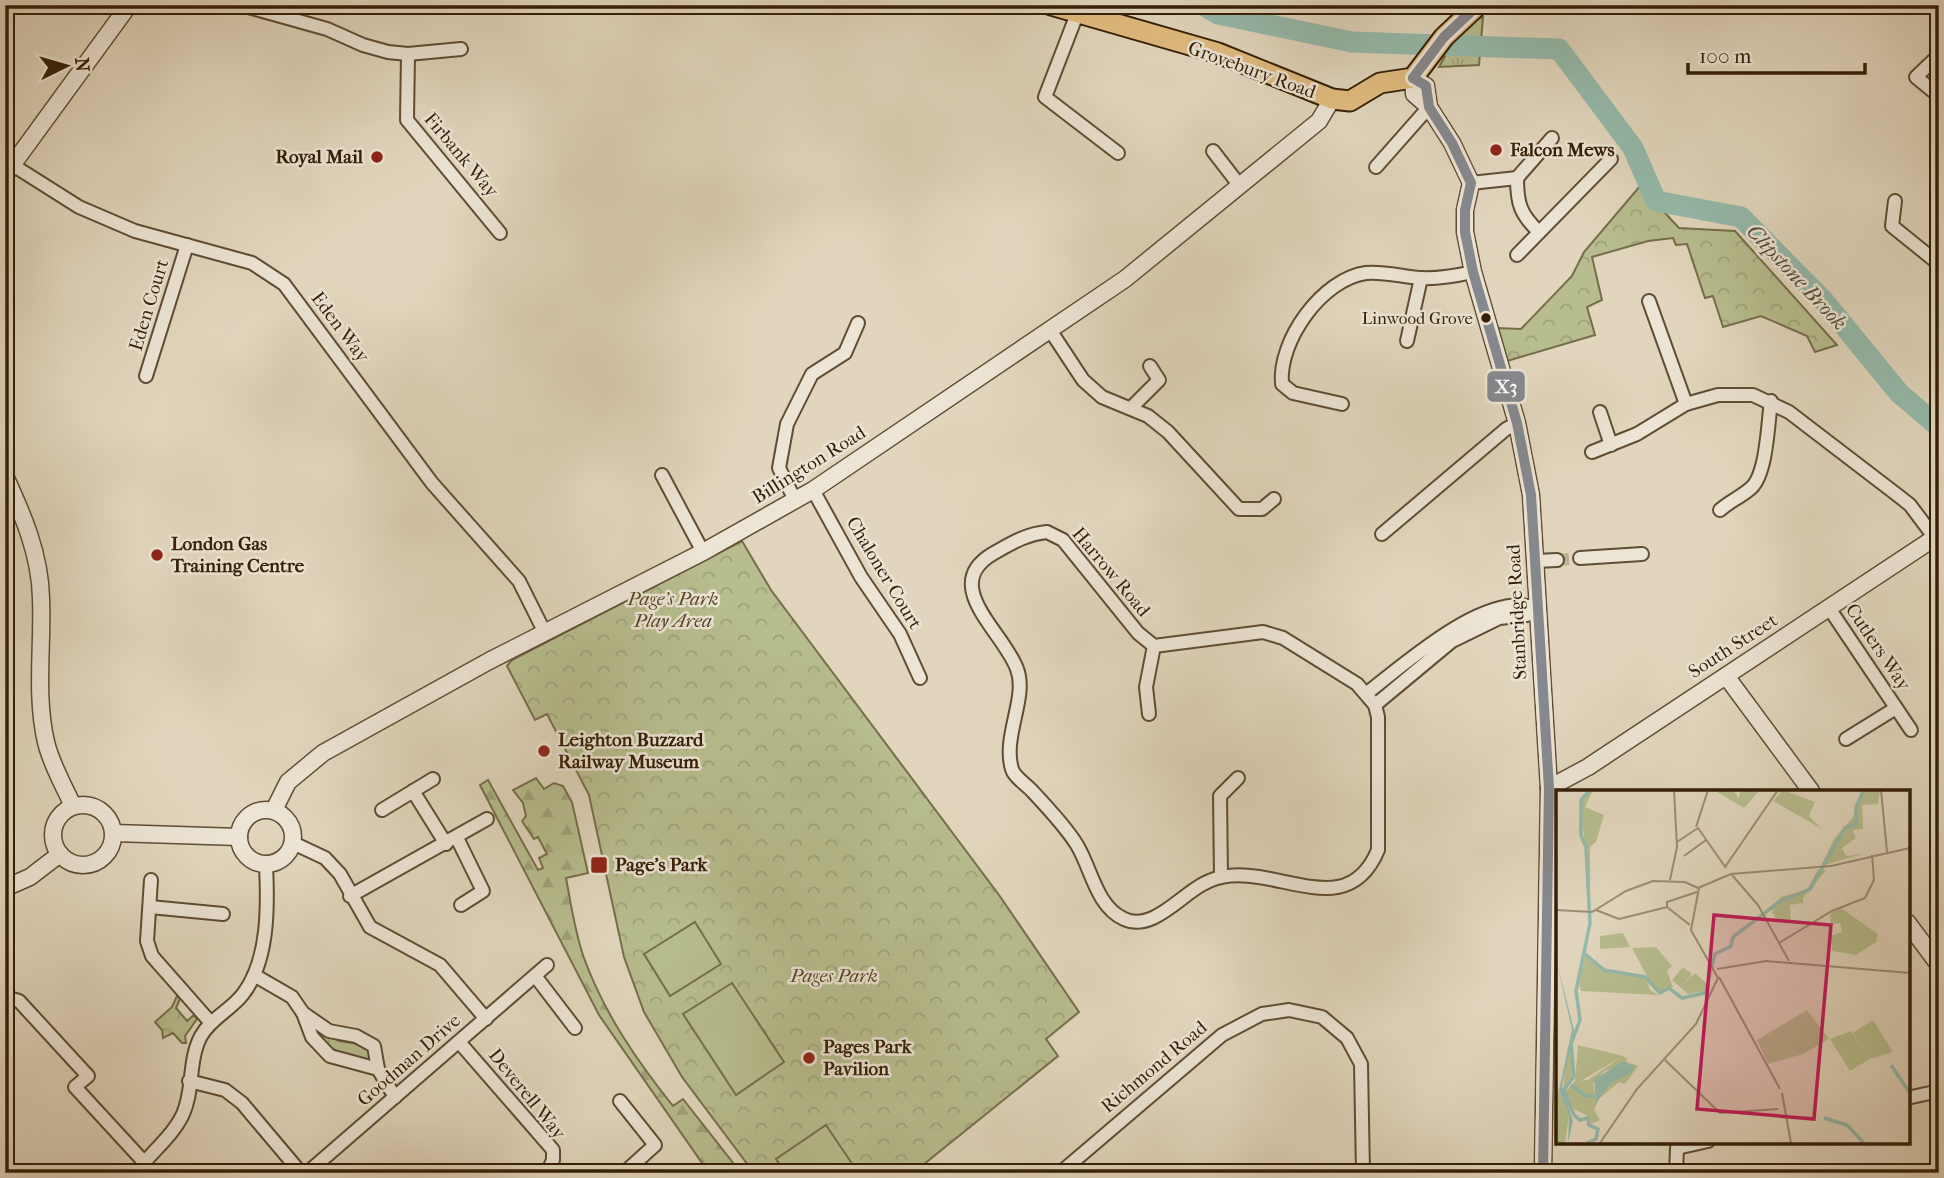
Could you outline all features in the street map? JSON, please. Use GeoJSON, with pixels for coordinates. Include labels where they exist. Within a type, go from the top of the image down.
{"type":"FeatureCollection","features":[{"type":"Feature","properties":{"kind":"main road","name":"Grovebury Road"},"geometry":{"type":"LineString","coordinates":[[1051,5],[1218,53],[1332,99]]}},
{"type":"Feature","properties":{"kind":"main road"},"geometry":{"type":"LineString","coordinates":[[1332,99],[1350,101],[1380,83],[1418,71],[1444,37],[1478,5]]}},
{"type":"Feature","properties":{"kind":"street"},"geometry":{"type":"LineString","coordinates":[[8,170],[129,5]]}},
{"type":"Feature","properties":{"kind":"street"},"geometry":{"type":"LineString","coordinates":[[241,5],[327,29],[363,45],[408,54],[461,49]]}},
{"type":"Feature","properties":{"kind":"street"},"geometry":{"type":"LineString","coordinates":[[1077,14],[1045,97],[1118,153]]}},
{"type":"Feature","properties":{"kind":"street","name":"Firbank Way"},"geometry":{"type":"LineString","coordinates":[[408,54],[407,120],[500,233]]}},
{"type":"Feature","properties":{"kind":"street"},"geometry":{"type":"LineString","coordinates":[[1939,55],[1916,77],[1939,96]]}},
{"type":"Feature","properties":{"kind":"street"},"geometry":{"type":"LineString","coordinates":[[1376,167],[1429,107],[1426,86],[1418,71]]}},
{"type":"Feature","properties":{"kind":"street","name":"Billington Road"},"geometry":{"type":"LineString","coordinates":[[274,810],[288,782],[323,753],[545,633],[704,552],[813,490],[1125,279],[1319,121],[1332,99]]}},
{"type":"Feature","properties":{"kind":"street"},"geometry":{"type":"LineString","coordinates":[[1429,107],[1452,143],[1471,183],[1517,178]]}},
{"type":"Feature","properties":{"kind":"street"},"geometry":{"type":"LineString","coordinates":[[1539,232],[1522,216],[1517,202],[1517,178],[1552,138]]}},
{"type":"Feature","properties":{"kind":"street"},"geometry":{"type":"LineString","coordinates":[[1213,151],[1240,186]]}},
{"type":"Feature","properties":{"kind":"street"},"geometry":{"type":"LineString","coordinates":[[1517,254],[1611,159]]}},
{"type":"Feature","properties":{"kind":"street","name":"Eden Way"},"geometry":{"type":"LineString","coordinates":[[8,170],[79,206],[135,230],[252,262],[284,284],[432,483],[519,581],[545,633]]}},
{"type":"Feature","properties":{"kind":"street","name":"Stanbridge Road"},"geometry":{"type":"LineString","coordinates":[[1471,183],[1465,210],[1465,232],[1473,272],[1517,423],[1531,495],[1536,561],[1536,608],[1549,788],[1552,988],[1544,1173]]}},
{"type":"Feature","properties":{"kind":"street"},"geometry":{"type":"LineString","coordinates":[[1895,201],[1892,226],[1939,264]]}},
{"type":"Feature","properties":{"kind":"street","name":"Eden Court"},"geometry":{"type":"LineString","coordinates":[[146,376],[187,245]]}},
{"type":"Feature","properties":{"kind":"street"},"geometry":{"type":"LineString","coordinates":[[1342,404],[1293,393],[1282,384],[1280,367],[1299,325],[1311,308],[1345,279],[1367,273],[1443,278],[1473,272]]}},
{"type":"Feature","properties":{"kind":"street"},"geometry":{"type":"LineString","coordinates":[[1407,341],[1421,278]]}},
{"type":"Feature","properties":{"kind":"street"},"geometry":{"type":"LineString","coordinates":[[1649,301],[1686,404]]}},
{"type":"Feature","properties":{"kind":"street"},"geometry":{"type":"LineString","coordinates":[[796,500],[779,468],[787,424],[812,374],[845,353],[858,323]]}},
{"type":"Feature","properties":{"kind":"street"},"geometry":{"type":"LineString","coordinates":[[1050,330],[1083,380],[1102,397],[1148,416],[1167,432],[1240,509],[1262,509],[1274,499]]}},
{"type":"Feature","properties":{"kind":"street"},"geometry":{"type":"LineString","coordinates":[[1131,408],[1159,380],[1150,366]]}},
{"type":"Feature","properties":{"kind":"street"},"geometry":{"type":"LineString","coordinates":[[1592,452],[1637,434],[1686,404],[1718,395],[1753,395],[1771,401],[1910,505],[1937,536]]}},
{"type":"Feature","properties":{"kind":"street"},"geometry":{"type":"LineString","coordinates":[[1720,510],[1732,498],[1754,486],[1761,474],[1771,401]]}},
{"type":"Feature","properties":{"kind":"street"},"geometry":{"type":"LineString","coordinates":[[1600,412],[1611,445]]}},
{"type":"Feature","properties":{"kind":"street"},"geometry":{"type":"LineString","coordinates":[[1382,534],[1506,429],[1517,423]]}},
{"type":"Feature","properties":{"kind":"street"},"geometry":{"type":"LineString","coordinates":[[662,475],[704,552]]}},
{"type":"Feature","properties":{"kind":"street"},"geometry":{"type":"LineString","coordinates":[[5,476],[26,521],[35,554],[41,597],[40,682],[46,744],[73,806]]}},
{"type":"Feature","properties":{"kind":"street","name":"Chaloner Court"},"geometry":{"type":"LineString","coordinates":[[813,490],[861,577],[900,634],[920,678]]}},
{"type":"Feature","properties":{"kind":"street","name":"Harrow Road"},"geometry":{"type":"LineString","coordinates":[[1047,532],[1063,540],[1138,633],[1154,646],[1263,632],[1283,638],[1367,693],[1375,705],[1378,717],[1378,850],[1369,870],[1355,883],[1331,888],[1240,874],[1221,876],[1202,884],[1150,920],[1128,921],[1108,910],[1076,844],[1012,771],[1010,744],[1019,684],[1018,669],[972,595],[971,577],[981,560],[1029,533],[1047,532]]}},
{"type":"Feature","properties":{"kind":"street","name":"South Street"},"geometry":{"type":"LineString","coordinates":[[1549,788],[1588,767],[1937,536]]}},
{"type":"Feature","properties":{"kind":"street"},"geometry":{"type":"LineString","coordinates":[[1580,558],[1642,554]]}},
{"type":"Feature","properties":{"kind":"street"},"geometry":{"type":"LineString","coordinates":[[1536,561],[1557,560]]}},
{"type":"Feature","properties":{"kind":"street"},"geometry":{"type":"LineString","coordinates":[[1367,693],[1447,633],[1492,610],[1527,605],[1536,608]]}},
{"type":"Feature","properties":{"kind":"street"},"geometry":{"type":"LineString","coordinates":[[1375,705],[1452,641],[1499,618],[1527,615],[1536,608]]}},
{"type":"Feature","properties":{"kind":"street","name":"Cutlers Way"},"geometry":{"type":"LineString","coordinates":[[1829,608],[1911,730]]}},
{"type":"Feature","properties":{"kind":"street"},"geometry":{"type":"LineString","coordinates":[[1149,713],[1146,687],[1154,646]]}},
{"type":"Feature","properties":{"kind":"street"},"geometry":{"type":"LineString","coordinates":[[1726,676],[1810,790]]}},
{"type":"Feature","properties":{"kind":"street","name":"Cutlers Way"},"geometry":{"type":"LineString","coordinates":[[1846,739],[1896,708]]}},
{"type":"Feature","properties":{"kind":"street"},"geometry":{"type":"LineString","coordinates":[[1221,876],[1220,796],[1238,778]]}},
{"type":"Feature","properties":{"kind":"street"},"geometry":{"type":"LineString","coordinates":[[382,810],[433,779]]}},
{"type":"Feature","properties":{"kind":"street"},"geometry":{"type":"LineString","coordinates":[[412,791],[452,841],[483,891],[461,905]]}},
{"type":"Feature","properties":{"kind":"street"},"geometry":{"type":"LineString","coordinates":[[86,804],[96,807],[105,813],[114,833],[109,851],[94,864],[76,865],[60,855],[53,844],[52,831],[57,819],[73,806],[86,804]]}},
{"type":"Feature","properties":{"kind":"street"},"geometry":{"type":"LineString","coordinates":[[266,809],[274,810],[292,827],[293,843],[284,858],[266,865],[244,853],[239,837],[244,821],[250,815],[266,809]]}},
{"type":"Feature","properties":{"kind":"street"},"geometry":{"type":"LineString","coordinates":[[350,897],[487,819]]}},
{"type":"Feature","properties":{"kind":"street"},"geometry":{"type":"LineString","coordinates":[[114,833],[239,837]]}},
{"type":"Feature","properties":{"kind":"street"},"geometry":{"type":"LineString","coordinates":[[293,843],[325,858],[340,874],[350,897],[370,927],[440,965],[486,1019]]}},
{"type":"Feature","properties":{"kind":"street"},"geometry":{"type":"LineString","coordinates":[[5,888],[30,877],[60,855]]}},
{"type":"Feature","properties":{"kind":"street"},"geometry":{"type":"LineString","coordinates":[[5,997],[19,1001],[88,1076],[75,1087],[140,1167],[184,1113],[201,1037],[211,1023],[242,995],[254,975],[263,947],[266,865]]}},
{"type":"Feature","properties":{"kind":"street"},"geometry":{"type":"LineString","coordinates":[[151,880],[147,941],[152,956],[211,1023]]}},
{"type":"Feature","properties":{"kind":"street"},"geometry":{"type":"LineString","coordinates":[[150,906],[223,914]]}},
{"type":"Feature","properties":{"kind":"street"},"geometry":{"type":"LineString","coordinates":[[1909,925],[1939,965]]}},
{"type":"Feature","properties":{"kind":"street","name":"Goodman Drive"},"geometry":{"type":"LineString","coordinates":[[307,1173],[547,965]]}},
{"type":"Feature","properties":{"kind":"street"},"geometry":{"type":"LineString","coordinates":[[254,975],[292,997],[303,1013],[312,1037],[330,1056],[379,1069]]}},
{"type":"Feature","properties":{"kind":"street"},"geometry":{"type":"LineString","coordinates":[[536,977],[575,1028]]}},
{"type":"Feature","properties":{"kind":"street","name":"Richmond Road"},"geometry":{"type":"LineString","coordinates":[[1060,1173],[1222,1035],[1262,1014],[1289,1010],[1322,1017],[1347,1038],[1361,1064],[1363,1173]]}},
{"type":"Feature","properties":{"kind":"street"},"geometry":{"type":"LineString","coordinates":[[303,1013],[330,1031],[364,1039],[374,1046],[379,1069],[395,1097]]}},
{"type":"Feature","properties":{"kind":"street","name":"Deverell Way"},"geometry":{"type":"LineString","coordinates":[[460,1043],[553,1150],[553,1160],[547,1173]]}},
{"type":"Feature","properties":{"kind":"street"},"geometry":{"type":"LineString","coordinates":[[190,1081],[225,1090],[233,1096],[301,1173]]}},
{"type":"Feature","properties":{"kind":"street"},"geometry":{"type":"LineString","coordinates":[[1909,1098],[1939,1091]]}},
{"type":"Feature","properties":{"kind":"street"},"geometry":{"type":"LineString","coordinates":[[620,1101],[655,1145],[630,1171]]}},
{"type":"Feature","properties":{"kind":"street"},"geometry":{"type":"LineString","coordinates":[[1676,1173],[1677,1148],[1699,1143]]}},
{"type":"Feature","properties":{"kind":"green space"},"geometry":{"type":"Polygon","coordinates":[[[1483,17],[1479,65],[1439,67],[1462,30],[1483,17]]]}},
{"type":"Feature","properties":{"kind":"green space"},"geometry":{"type":"Polygon","coordinates":[[[1640,186],[1679,228],[1735,231],[1837,345],[1815,352],[1807,336],[1761,316],[1723,327],[1713,296],[1705,298],[1687,244],[1676,245],[1673,238],[1648,241],[1592,257],[1602,300],[1587,307],[1595,335],[1507,361],[1498,328],[1521,329],[1572,276],[1584,252],[1640,186]]]}},
{"type":"Feature","properties":{"kind":"green space","name":"Pages Park"},"geometry":{"type":"Polygon","coordinates":[[[742,541],[771,590],[999,895],[1079,1012],[1046,1039],[1058,1056],[913,1173],[754,1173],[682,1077],[644,1012],[624,957],[589,795],[547,714],[535,720],[507,666],[512,660],[742,541]]]}},
{"type":"Feature","properties":{"kind":"green space"},"geometry":{"type":"Polygon","coordinates":[[[536,778],[544,789],[554,783],[563,786],[572,802],[588,873],[566,878],[581,948],[601,998],[634,1054],[673,1106],[683,1099],[741,1173],[709,1173],[599,1015],[480,785],[488,780],[538,870],[543,868],[539,858],[547,854],[538,837],[534,839],[522,821],[526,816],[523,803],[513,790],[536,778]]]}},
{"type":"Feature","properties":{"kind":"green space"},"geometry":{"type":"Polygon","coordinates":[[[695,922],[721,964],[670,996],[644,954],[695,922]]]}},
{"type":"Feature","properties":{"kind":"green space"},"geometry":{"type":"Polygon","coordinates":[[[732,983],[784,1062],[736,1095],[683,1014],[732,983]]]}},
{"type":"Feature","properties":{"kind":"green space"},"geometry":{"type":"Polygon","coordinates":[[[177,996],[180,999],[176,1008],[187,1021],[194,1015],[197,1019],[185,1036],[186,1043],[182,1043],[173,1033],[163,1038],[162,1030],[155,1022],[172,1007],[177,996]]]}},
{"type":"Feature","properties":{"kind":"green space"},"geometry":{"type":"Polygon","coordinates":[[[313,1029],[339,1041],[365,1045],[373,1057],[370,1063],[338,1052],[325,1043],[313,1029]]]}},
{"type":"Feature","properties":{"kind":"green space"},"geometry":{"type":"Polygon","coordinates":[[[826,1125],[857,1171],[785,1173],[776,1159],[826,1125]]]}},
{"type":"Feature","properties":{"kind":"waterway","name":"Clipstone Brook"},"geometry":{"type":"LineString","coordinates":[[1203,5],[1218,14],[1352,42],[1559,49],[1633,148],[1656,201],[1741,217],[1823,300],[1899,393],[1939,427]]}},
{"type":"Feature","properties":{"kind":"tunnel"},"geometry":{"type":"LineString","coordinates":[[1557,560],[1580,558]]}},
{"type":"Feature","properties":{"kind":"transit line","name":"X3"},"geometry":{"type":"LineString","coordinates":[[1413,78],[1444,37],[1478,5]]}},
{"type":"Feature","properties":{"kind":"transit line","name":"X3"},"geometry":{"type":"LineString","coordinates":[[1413,78],[1426,86],[1429,107],[1452,143],[1471,183],[1465,210],[1465,232],[1473,272],[1517,423],[1531,495],[1549,788],[1543,1173]]}},
{"type":"Feature","properties":{"kind":"place","name":"Falcon Mews"},"geometry":{"type":"Point","coordinates":[1496,150]}},
{"type":"Feature","properties":{"kind":"place","name":"Royal Mail"},"geometry":{"type":"Point","coordinates":[377,157]}},
{"type":"Feature","properties":{"kind":"place","name":"Linwood Grove"},"geometry":{"type":"Point","coordinates":[1486,318]}},
{"type":"Feature","properties":{"kind":"place","name":"London Gas Training Centre"},"geometry":{"type":"Point","coordinates":[157,555]}},
{"type":"Feature","properties":{"kind":"place","name":"Leighton Buzzard Railway Museum"},"geometry":{"type":"Point","coordinates":[544,751]}},
{"type":"Feature","properties":{"kind":"place","name":"Page's Park"},"geometry":{"type":"Point","coordinates":[599,865]}},
{"type":"Feature","properties":{"kind":"place","name":"Pages Park Pavilion"},"geometry":{"type":"Point","coordinates":[809,1058]}},
{"type":"Feature","properties":{"kind":"park label","name":"Page's Park Play Area"},"geometry":{"type":"Point","coordinates":[673,610]}}]}
